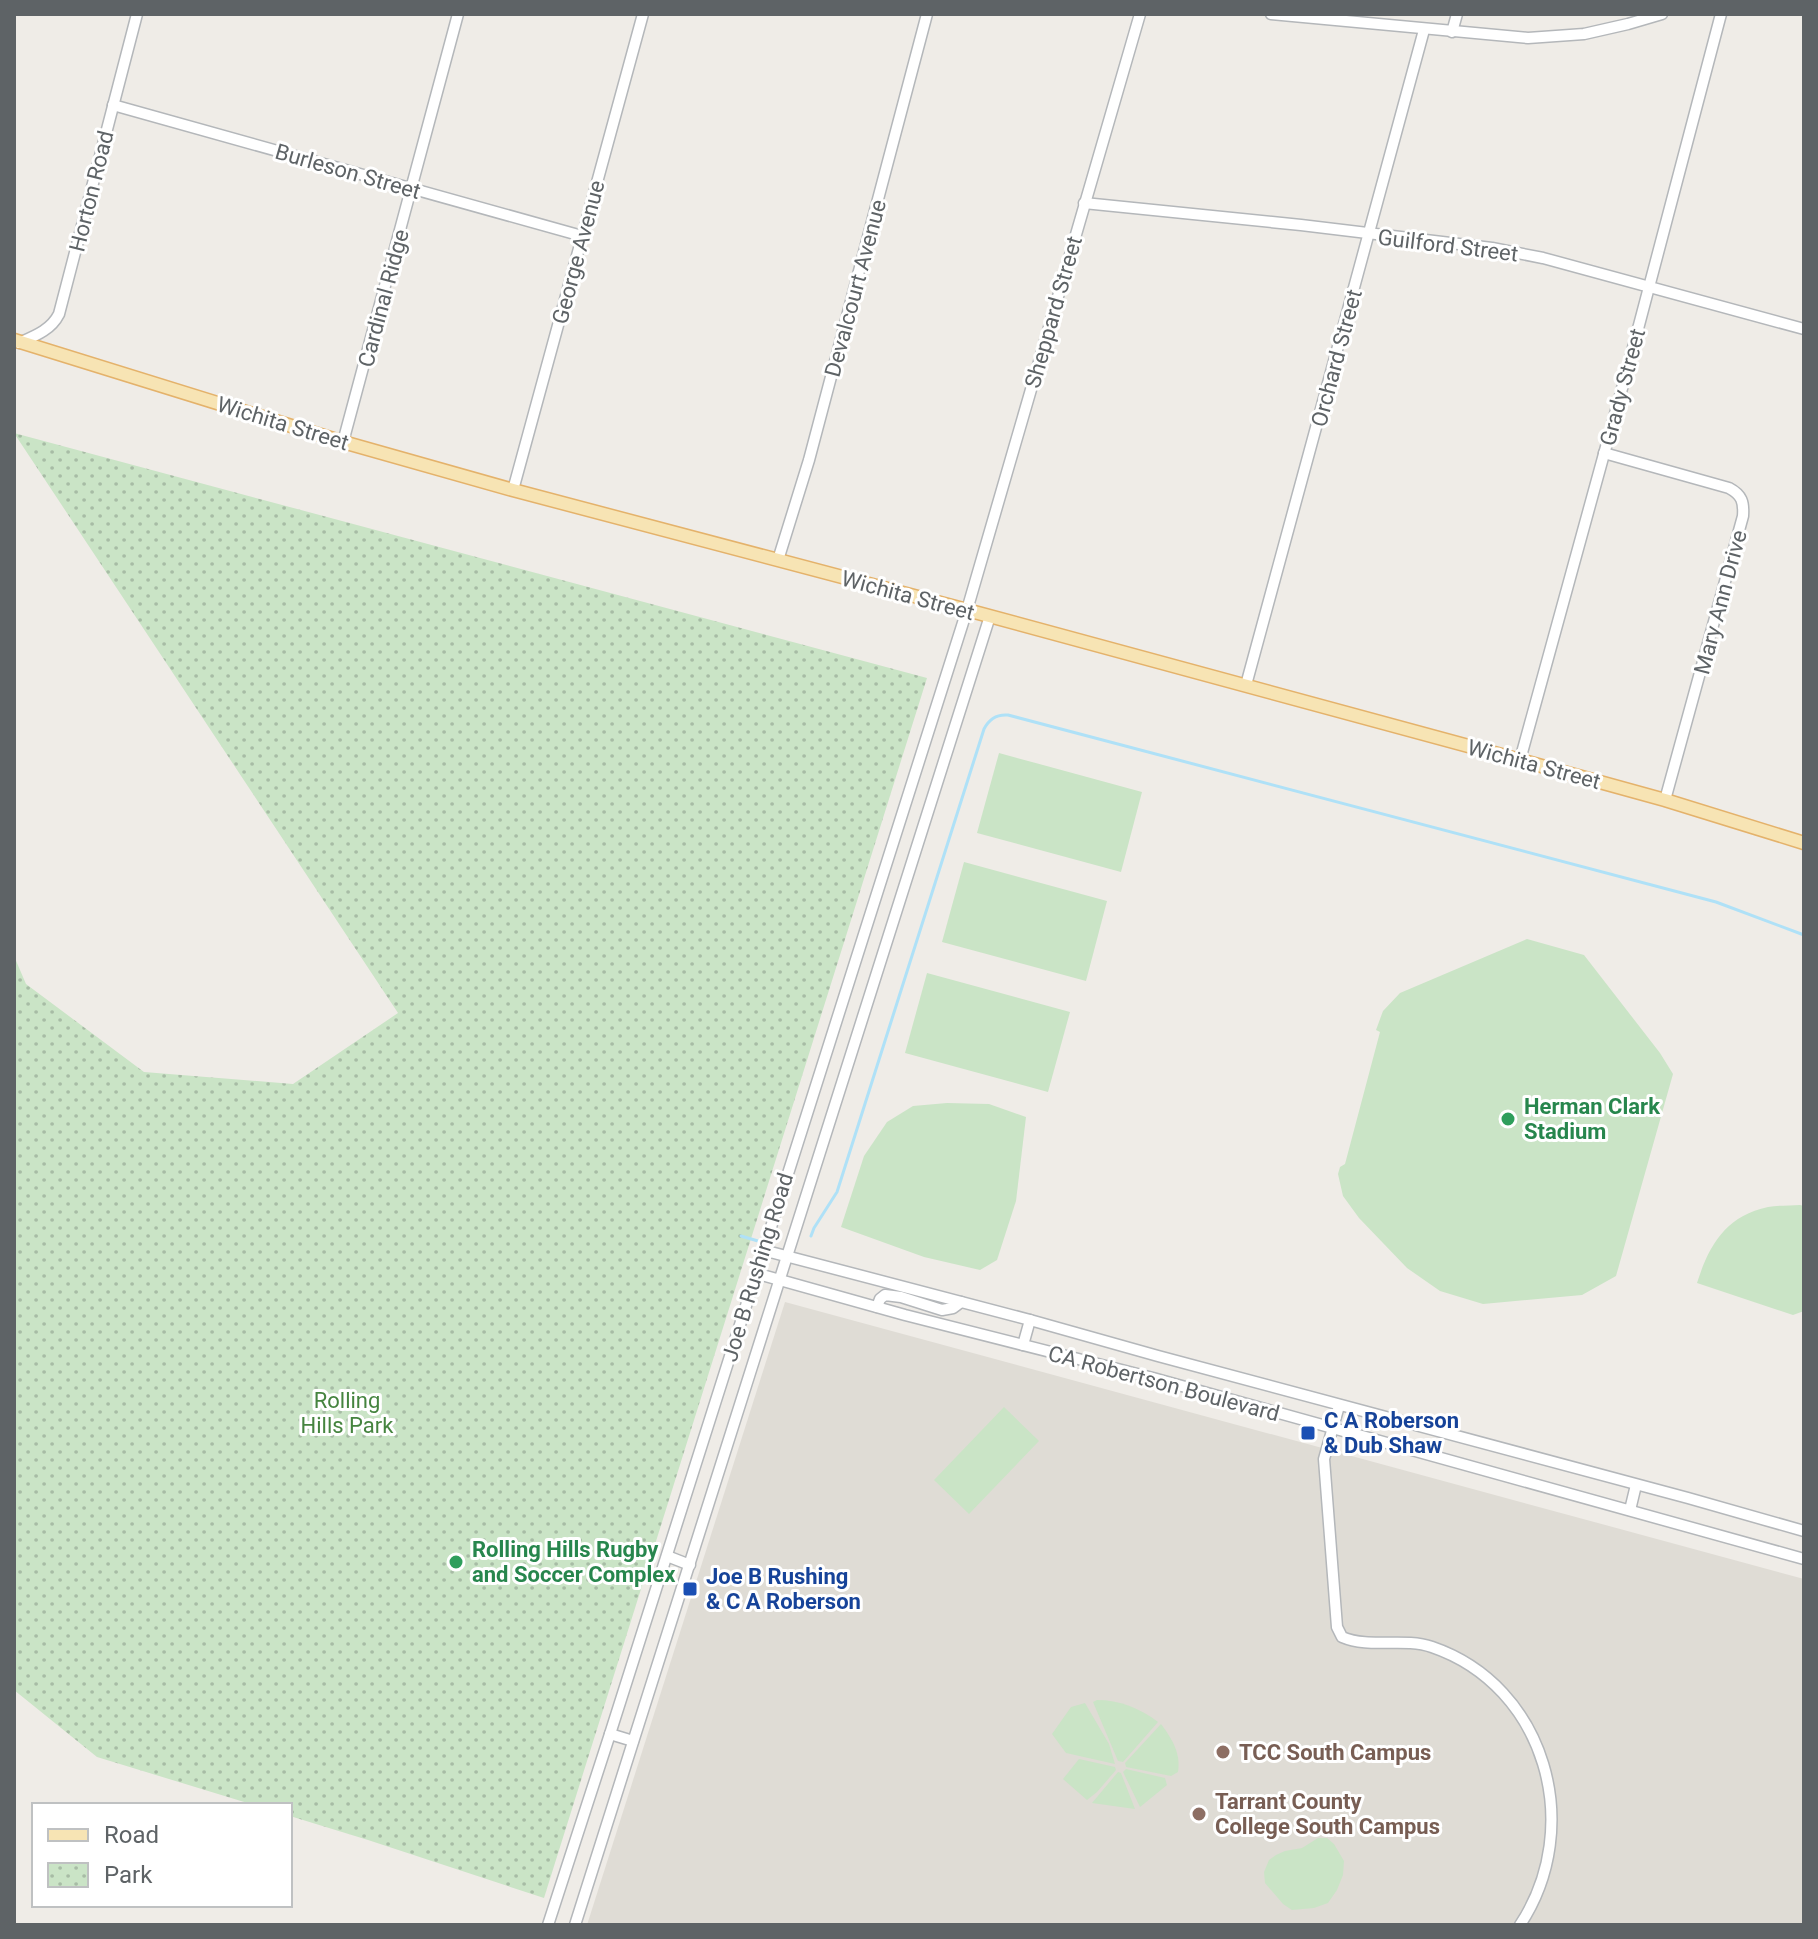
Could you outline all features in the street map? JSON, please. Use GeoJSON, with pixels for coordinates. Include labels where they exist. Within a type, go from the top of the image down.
{"type":"FeatureCollection","features":[{"type":"Feature","properties":{"kind":"main road","name":"Wichita Street"},"geometry":{"type":"LineString","coordinates":[[16,343],[513,490],[1246,685],[1665,800],[1804,843]]}},
{"type":"Feature","properties":{"kind":"street","name":"Horton Road"},"geometry":{"type":"LineString","coordinates":[[16,343],[48,328],[59,314],[137,14]]}},
{"type":"Feature","properties":{"kind":"street","name":"Cardinal Ridge"},"geometry":{"type":"LineString","coordinates":[[343,442],[458,14]]}},
{"type":"Feature","properties":{"kind":"street","name":"George Avenue"},"geometry":{"type":"LineString","coordinates":[[513,490],[643,14]]}},
{"type":"Feature","properties":{"kind":"street","name":"Devalcourt Avenue"},"geometry":{"type":"LineString","coordinates":[[778,560],[809,460],[927,14]]}},
{"type":"Feature","properties":{"kind":"street","name":"Sheppard Street"},"geometry":{"type":"LineString","coordinates":[[967,610],[1140,14]]}},
{"type":"Feature","properties":{"kind":"street"},"geometry":{"type":"LineString","coordinates":[[1271,14],[1507,37],[1560,37],[1602,31],[1662,14]]}},
{"type":"Feature","properties":{"kind":"street"},"geometry":{"type":"LineString","coordinates":[[1452,32],[1457,14]]}},
{"type":"Feature","properties":{"kind":"street","name":"Grady Street"},"geometry":{"type":"LineString","coordinates":[[1520,760],[1721,14]]}},
{"type":"Feature","properties":{"kind":"street","name":"Orchard Street"},"geometry":{"type":"LineString","coordinates":[[1246,685],[1424,30]]}},
{"type":"Feature","properties":{"kind":"street","name":"Burleson Street"},"geometry":{"type":"LineString","coordinates":[[113,105],[582,236]]}},
{"type":"Feature","properties":{"kind":"street","name":"Guilford Street"},"geometry":{"type":"LineString","coordinates":[[1084,203],[1407,237],[1518,253],[1804,329]]}},
{"type":"Feature","properties":{"kind":"street","name":"Mary Ann Drive"},"geometry":{"type":"LineString","coordinates":[[1604,453],[1729,488],[1739,494],[1744,504],[1665,800]]}},
{"type":"Feature","properties":{"kind":"street","name":"Joe B Rushing Road"},"geometry":{"type":"LineString","coordinates":[[548,1925],[967,610]]}},
{"type":"Feature","properties":{"kind":"street","name":"Joe B Rushing Road"},"geometry":{"type":"LineString","coordinates":[[575,1925],[990,616]]}},
{"type":"Feature","properties":{"kind":"street","name":"CA Robertson Boulevard"},"geometry":{"type":"LineString","coordinates":[[763,1250],[1804,1531]]}},
{"type":"Feature","properties":{"kind":"street","name":"CA Robertson Boulevard"},"geometry":{"type":"LineString","coordinates":[[755,1273],[1153,1378],[1804,1559]]}},
{"type":"Feature","properties":{"kind":"street"},"geometry":{"type":"LineString","coordinates":[[877,1307],[885,1295],[942,1310],[953,1308],[961,1302]]}},
{"type":"Feature","properties":{"kind":"street"},"geometry":{"type":"LineString","coordinates":[[1023,1345],[1030,1320]]}},
{"type":"Feature","properties":{"kind":"street"},"geometry":{"type":"LineString","coordinates":[[1153,1378],[1158,1356]]}},
{"type":"Feature","properties":{"kind":"street"},"geometry":{"type":"LineString","coordinates":[[1339,1406],[1324,1459],[1337,1627],[1342,1637],[1355,1643],[1409,1642],[1430,1646],[1461,1659],[1493,1682],[1521,1716],[1539,1753],[1547,1780],[1552,1824],[1549,1854],[1540,1888],[1520,1925]]}},
{"type":"Feature","properties":{"kind":"street"},"geometry":{"type":"LineString","coordinates":[[1630,1510],[1636,1485]]}},
{"type":"Feature","properties":{"kind":"street"},"geometry":{"type":"LineString","coordinates":[[667,1556],[690,1565]]}},
{"type":"Feature","properties":{"kind":"street"},"geometry":{"type":"LineString","coordinates":[[610,1734],[633,1741]]}},
{"type":"Feature","properties":{"kind":"shaded area","name":"TCC South Campus"},"geometry":{"type":"Polygon","coordinates":[[[785,1302],[1804,1579],[1804,1925],[587,1925],[785,1302]]]}},
{"type":"Feature","properties":{"kind":"green space","name":"Rolling Hills Park"},"geometry":{"type":"Polygon","coordinates":[[[14,433],[927,678],[544,1898],[292,1817],[292,1803],[247,1803],[97,1757],[14,1690],[14,956],[26,984],[144,1072],[293,1084],[398,1013],[14,433]]]}},
{"type":"Feature","properties":{"kind":"green space"},"geometry":{"type":"Polygon","coordinates":[[[999,753],[1142,792],[1121,872],[977,833],[999,753]]]}},
{"type":"Feature","properties":{"kind":"green space"},"geometry":{"type":"Polygon","coordinates":[[[964,862],[1107,901],[1086,981],[942,942],[964,862]]]}},
{"type":"Feature","properties":{"kind":"green space","name":"Herman Clark Stadium"},"geometry":{"type":"Polygon","coordinates":[[[1527,939],[1584,955],[1673,1074],[1616,1276],[1582,1295],[1483,1304],[1440,1291],[1407,1268],[1359,1218],[1343,1196],[1338,1174],[1345,1164],[1383,1011],[1400,993],[1527,939]]]}},
{"type":"Feature","properties":{"kind":"green space"},"geometry":{"type":"Polygon","coordinates":[[[927,973],[1070,1012],[1048,1092],[905,1053],[927,973]]]}},
{"type":"Feature","properties":{"kind":"green space"},"geometry":{"type":"Polygon","coordinates":[[[989,1104],[1026,1117],[1016,1201],[997,1260],[980,1270],[924,1257],[841,1227],[864,1156],[887,1122],[913,1106],[989,1104]]]}},
{"type":"Feature","properties":{"kind":"green space"},"geometry":{"type":"Polygon","coordinates":[[[1804,1206],[1804,1311],[1793,1315],[1697,1283],[1707,1256],[1730,1225],[1753,1211],[1804,1206]]]}},
{"type":"Feature","properties":{"kind":"green space"},"geometry":{"type":"Polygon","coordinates":[[[1004,1407],[1039,1441],[969,1514],[934,1480],[1004,1407]]]}},
{"type":"Feature","properties":{"kind":"green space"},"geometry":{"type":"Polygon","coordinates":[[[1097,1700],[1129,1706],[1158,1722],[1123,1762],[1118,1761],[1093,1702],[1097,1700]]]}},
{"type":"Feature","properties":{"kind":"green space"},"geometry":{"type":"Polygon","coordinates":[[[1085,1703],[1109,1744],[1115,1764],[1066,1753],[1052,1734],[1071,1707],[1085,1703]]]}},
{"type":"Feature","properties":{"kind":"green space"},"geometry":{"type":"Polygon","coordinates":[[[1161,1724],[1175,1746],[1178,1772],[1171,1776],[1126,1767],[1125,1763],[1161,1724]]]}},
{"type":"Feature","properties":{"kind":"green space"},"geometry":{"type":"Polygon","coordinates":[[[1079,1759],[1115,1767],[1116,1770],[1087,1800],[1063,1779],[1079,1759]]]}},
{"type":"Feature","properties":{"kind":"green space"},"geometry":{"type":"Polygon","coordinates":[[[1126,1769],[1165,1778],[1167,1785],[1140,1807],[1123,1772],[1126,1769]]]}},
{"type":"Feature","properties":{"kind":"green space"},"geometry":{"type":"Polygon","coordinates":[[[1118,1772],[1121,1773],[1135,1809],[1092,1803],[1118,1772]]]}},
{"type":"Feature","properties":{"kind":"green space"},"geometry":{"type":"Polygon","coordinates":[[[1318,1838],[1327,1838],[1334,1844],[1344,1861],[1343,1875],[1328,1903],[1292,1910],[1265,1883],[1264,1872],[1269,1860],[1276,1855],[1302,1848],[1318,1838]]]}},
{"type":"Feature","properties":{"kind":"waterway"},"geometry":{"type":"LineString","coordinates":[[811,1236],[837,1192],[984,729],[996,716],[1008,715],[1716,902],[1804,935]]}},
{"type":"Feature","properties":{"kind":"waterway"},"geometry":{"type":"LineString","coordinates":[[741,1236],[758,1241]]}},
{"type":"Feature","properties":{"kind":"place","name":"Herman Clark Stadium"},"geometry":{"type":"Point","coordinates":[1508,1119]}},
{"type":"Feature","properties":{"kind":"place","name":"C A Roberson & Dub Shaw"},"geometry":{"type":"Point","coordinates":[1308,1433]}},
{"type":"Feature","properties":{"kind":"place","name":"Rolling Hills Rugby and Soccer Complex"},"geometry":{"type":"Point","coordinates":[456,1562]}},
{"type":"Feature","properties":{"kind":"place","name":"Joe B Rushing & C A Roberson"},"geometry":{"type":"Point","coordinates":[690,1589]}},
{"type":"Feature","properties":{"kind":"place","name":"TCC South Campus"},"geometry":{"type":"Point","coordinates":[1223,1752]}},
{"type":"Feature","properties":{"kind":"place","name":"Tarrant County College South Campus"},"geometry":{"type":"Point","coordinates":[1199,1814]}}]}
